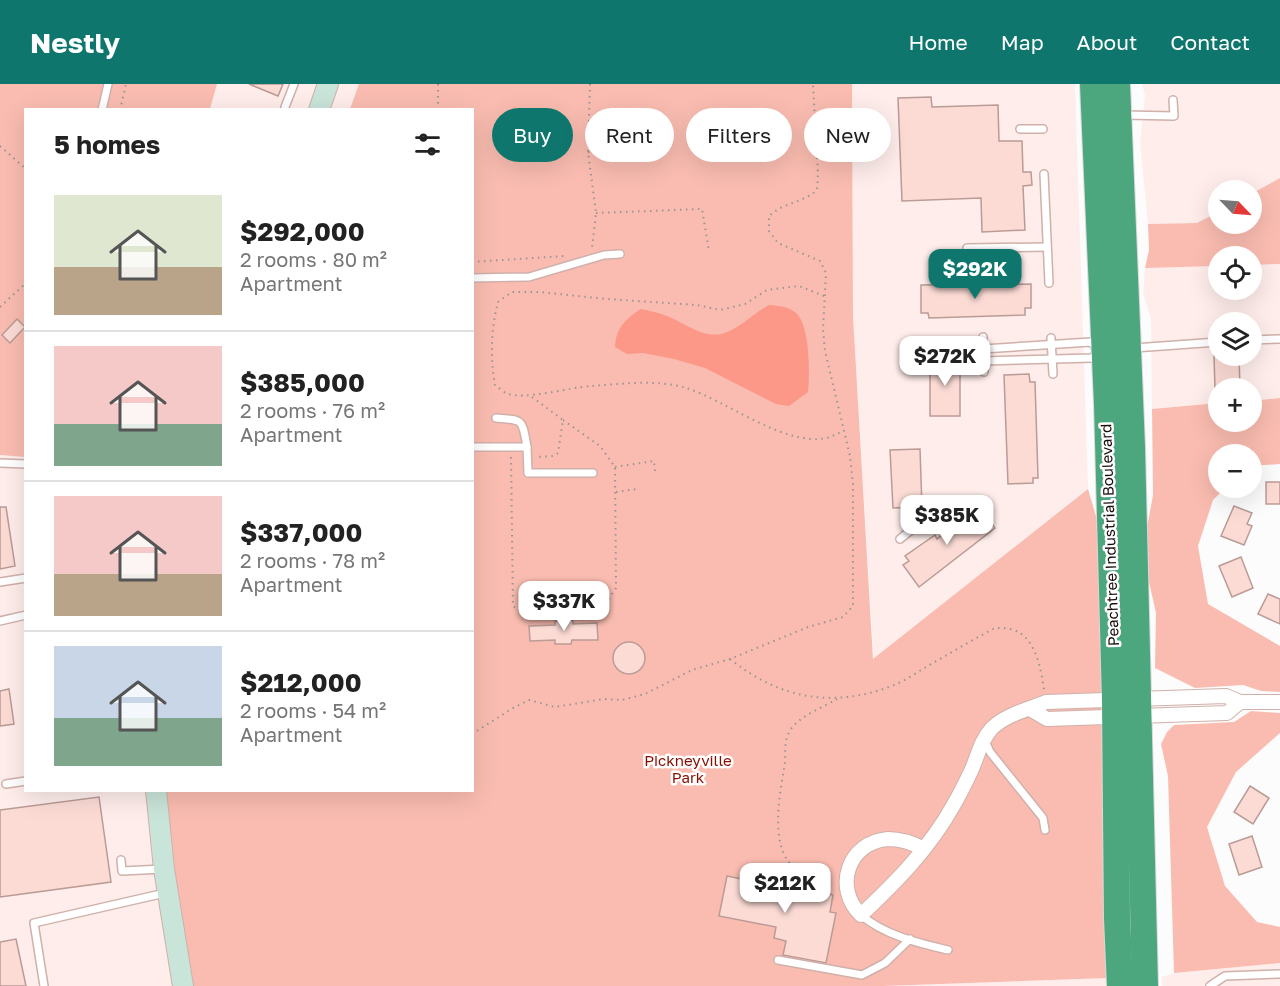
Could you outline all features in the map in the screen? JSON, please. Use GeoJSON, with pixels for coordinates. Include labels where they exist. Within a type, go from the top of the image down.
{"type":"FeatureCollection","features":[{"type":"Feature","properties":{"kind":"highway","name":"Peachtree Industrial Boulevard"},"geometry":{"type":"LineString","coordinates":[[1093,84],[1111,350],[1126,709],[1145,986]]}},
{"type":"Feature","properties":{"kind":"highway","name":"Peachtree Industrial Boulevard"},"geometry":{"type":"LineString","coordinates":[[1111,350],[1119,115],[1117,84]]}},
{"type":"Feature","properties":{"kind":"highway","name":"Peachtree Industrial Boulevard"},"geometry":{"type":"LineString","coordinates":[[1120,986],[1117,918],[1126,709]]}},
{"type":"Feature","properties":{"kind":"street"},"geometry":{"type":"LineString","coordinates":[[320,108],[328,84]]}},
{"type":"Feature","properties":{"kind":"street"},"geometry":{"type":"LineString","coordinates":[[924,849],[912,843],[886,839],[873,843],[861,851],[851,864],[846,878],[847,893],[852,907],[861,915],[907,871],[924,849],[952,809],[984,739],[1002,721],[1018,712],[1030,709],[1047,719],[1126,709],[1227,713],[1240,702],[1280,702]]}},
{"type":"Feature","properties":{"kind":"street"},"geometry":{"type":"LineString","coordinates":[[156,792],[164,869],[183,986]]}},
{"type":"Feature","properties":{"kind":"lane"},"geometry":{"type":"LineString","coordinates":[[102,108],[108,84]]}},
{"type":"Feature","properties":{"kind":"lane"},"geometry":{"type":"LineString","coordinates":[[285,107],[294,84]]}},
{"type":"Feature","properties":{"kind":"lane"},"geometry":{"type":"LineString","coordinates":[[1119,115],[1174,116],[1173,100]]}},
{"type":"Feature","properties":{"kind":"lane"},"geometry":{"type":"LineString","coordinates":[[1020,129],[1043,129]]}},
{"type":"Feature","properties":{"kind":"lane"},"geometry":{"type":"LineString","coordinates":[[1044,174],[1049,283]]}},
{"type":"Feature","properties":{"kind":"lane"},"geometry":{"type":"LineString","coordinates":[[968,248],[1047,247]]}},
{"type":"Feature","properties":{"kind":"lane"},"geometry":{"type":"LineString","coordinates":[[474,278],[529,277],[604,255],[620,254]]}},
{"type":"Feature","properties":{"kind":"lane"},"geometry":{"type":"LineString","coordinates":[[983,337],[984,372]]}},
{"type":"Feature","properties":{"kind":"lane"},"geometry":{"type":"LineString","coordinates":[[1262,340],[1280,339]]}},
{"type":"Feature","properties":{"kind":"lane"},"geometry":{"type":"LineString","coordinates":[[983,349],[1051,342],[1091,342],[1111,350]]}},
{"type":"Feature","properties":{"kind":"lane"},"geometry":{"type":"LineString","coordinates":[[1051,342],[1053,374]]}},
{"type":"Feature","properties":{"kind":"lane"},"geometry":{"type":"LineString","coordinates":[[983,361],[1092,358],[1111,350],[1208,343]]}},
{"type":"Feature","properties":{"kind":"lane"},"geometry":{"type":"LineString","coordinates":[[496,418],[517,419],[523,425],[528,473],[592,473]]}},
{"type":"Feature","properties":{"kind":"lane"},"geometry":{"type":"LineString","coordinates":[[474,447],[527,447]]}},
{"type":"Feature","properties":{"kind":"lane"},"geometry":{"type":"LineString","coordinates":[[0,463],[24,464]]}},
{"type":"Feature","properties":{"kind":"lane"},"geometry":{"type":"LineString","coordinates":[[900,539],[948,500]]}},
{"type":"Feature","properties":{"kind":"lane"},"geometry":{"type":"LineString","coordinates":[[0,582],[24,578]]}},
{"type":"Feature","properties":{"kind":"lane"},"geometry":{"type":"LineString","coordinates":[[528,600],[594,599]]}},
{"type":"Feature","properties":{"kind":"lane"},"geometry":{"type":"LineString","coordinates":[[0,621],[24,615]]}},
{"type":"Feature","properties":{"kind":"lane"},"geometry":{"type":"LineString","coordinates":[[984,739],[990,752],[1043,818],[1045,830]]}},
{"type":"Feature","properties":{"kind":"lane"},"geometry":{"type":"LineString","coordinates":[[6,784],[24,781]]}},
{"type":"Feature","properties":{"kind":"lane"},"geometry":{"type":"LineString","coordinates":[[121,860],[122,871],[164,869]]}},
{"type":"Feature","properties":{"kind":"lane"},"geometry":{"type":"LineString","coordinates":[[44,986],[34,923],[168,893]]}},
{"type":"Feature","properties":{"kind":"lane"},"geometry":{"type":"LineString","coordinates":[[861,915],[874,926],[948,950]]}},
{"type":"Feature","properties":{"kind":"lane"},"geometry":{"type":"LineString","coordinates":[[778,960],[862,975],[885,963],[910,939]]}},
{"type":"Feature","properties":{"kind":"lane"},"geometry":{"type":"LineString","coordinates":[[1210,986],[1225,976],[1280,974]]}},
{"type":"Feature","properties":{"kind":"path"},"geometry":{"type":"LineString","coordinates":[[120,108],[126,84]]}},
{"type":"Feature","properties":{"kind":"path"},"geometry":{"type":"LineString","coordinates":[[438,84],[438,108]]}},
{"type":"Feature","properties":{"kind":"path"},"geometry":{"type":"LineString","coordinates":[[589,108],[590,84]]}},
{"type":"Feature","properties":{"kind":"path"},"geometry":{"type":"LineString","coordinates":[[474,733],[530,700],[555,707],[604,699],[622,700],[645,694],[692,670],[730,659],[808,627],[843,617],[853,606],[853,484],[844,431],[825,351],[823,329],[826,273],[820,261],[778,243],[769,231],[769,216],[778,208],[806,199],[817,190],[813,84]]}},
{"type":"Feature","properties":{"kind":"path"},"geometry":{"type":"LineString","coordinates":[[0,146],[24,168]]}},
{"type":"Feature","properties":{"kind":"path"},"geometry":{"type":"LineString","coordinates":[[589,162],[596,213],[593,247]]}},
{"type":"Feature","properties":{"kind":"path"},"geometry":{"type":"LineString","coordinates":[[596,213],[702,208],[709,251]]}},
{"type":"Feature","properties":{"kind":"path"},"geometry":{"type":"LineString","coordinates":[[474,262],[570,255]]}},
{"type":"Feature","properties":{"kind":"path"},"geometry":{"type":"LineString","coordinates":[[0,307],[24,285]]}},
{"type":"Feature","properties":{"kind":"path"},"geometry":{"type":"LineString","coordinates":[[824,296],[799,286],[767,290],[745,303],[720,310],[572,294],[512,292],[498,302],[491,364],[495,385],[507,394],[531,396],[549,391],[588,386],[666,383],[688,389],[759,422],[808,438],[826,438],[844,431]]}},
{"type":"Feature","properties":{"kind":"path"},"geometry":{"type":"LineString","coordinates":[[531,396],[600,446],[615,467],[616,588],[601,611]]}},
{"type":"Feature","properties":{"kind":"path"},"geometry":{"type":"LineString","coordinates":[[532,457],[553,456],[558,453],[563,420]]}},
{"type":"Feature","properties":{"kind":"path"},"geometry":{"type":"LineString","coordinates":[[512,457],[513,606],[531,617]]}},
{"type":"Feature","properties":{"kind":"path"},"geometry":{"type":"LineString","coordinates":[[615,467],[654,461],[655,471]]}},
{"type":"Feature","properties":{"kind":"path"},"geometry":{"type":"LineString","coordinates":[[616,492],[637,489]]}},
{"type":"Feature","properties":{"kind":"path"},"geometry":{"type":"LineString","coordinates":[[730,659],[748,674],[788,693],[806,698],[840,698],[870,693],[896,684],[995,628],[1012,629],[1024,636],[1034,649],[1042,673],[1044,693]]}},
{"type":"Feature","properties":{"kind":"path"},"geometry":{"type":"LineString","coordinates":[[827,880],[796,870],[787,860],[778,837],[778,811],[785,765],[784,744],[790,730],[800,719],[840,698]]}},
{"type":"Feature","properties":{"kind":"shaded area"},"geometry":{"type":"Polygon","coordinates":[[[217,84],[359,84],[350,108],[211,108],[217,84]]]}},
{"type":"Feature","properties":{"kind":"shaded area"},"geometry":{"type":"Polygon","coordinates":[[[852,84],[1075,84],[1088,489],[874,660],[853,316],[852,162],[891,162],[891,108],[852,108],[852,84]]]}},
{"type":"Feature","properties":{"kind":"shaded area"},"geometry":{"type":"Polygon","coordinates":[[[1142,84],[1280,84],[1280,178],[1262,188],[1262,180],[1208,180],[1208,217],[1197,223],[1148,224],[1140,143],[1145,95],[1142,84]]]}},
{"type":"Feature","properties":{"kind":"shaded area"},"geometry":{"type":"Polygon","coordinates":[[[1280,264],[1280,398],[1262,400],[1262,378],[1208,378],[1208,404],[1152,409],[1151,319],[1143,293],[1145,268],[1208,266],[1208,300],[1262,300],[1262,265],[1280,264]]]}},
{"type":"Feature","properties":{"kind":"shaded area"},"geometry":{"type":"Polygon","coordinates":[[[769,305],[793,311],[801,319],[804,328],[809,362],[808,392],[789,406],[776,404],[705,368],[643,353],[627,354],[615,347],[617,334],[622,325],[641,309],[661,314],[713,335],[734,329],[769,305]]]}},
{"type":"Feature","properties":{"kind":"shaded area"},"geometry":{"type":"Polygon","coordinates":[[[0,455],[24,457],[24,792],[164,792],[189,986],[0,986],[0,455]]]}},
{"type":"Feature","properties":{"kind":"shaded area"},"geometry":{"type":"Polygon","coordinates":[[[1280,963],[1280,986],[1162,986],[1162,977],[1174,973],[1280,963]]]}},
{"type":"Feature","properties":{"kind":"shaded area"},"geometry":{"type":"Polygon","coordinates":[[[1135,977],[1134,986],[884,986],[1135,977]]]}},
{"type":"Feature","properties":{"kind":"green space"},"geometry":{"type":"Polygon","coordinates":[[[0,84],[217,84],[210,108],[24,108],[24,457],[0,455],[0,84]]]}},
{"type":"Feature","properties":{"kind":"green space","name":"Pickneyville Park"},"geometry":{"type":"Polygon","coordinates":[[[359,84],[852,84],[852,108],[804,108],[804,162],[852,162],[853,316],[873,659],[1088,489],[1129,628],[1135,977],[884,986],[189,986],[164,792],[474,792],[474,108],[350,108],[359,84]]]}},
{"type":"Feature","properties":{"kind":"green space"},"geometry":{"type":"Polygon","coordinates":[[[1280,178],[1280,264],[1262,265],[1262,246],[1208,246],[1208,266],[1145,268],[1149,250],[1148,224],[1197,223],[1208,217],[1208,234],[1262,234],[1262,188],[1280,178]]]}},
{"type":"Feature","properties":{"kind":"green space"},"geometry":{"type":"Polygon","coordinates":[[[1280,398],[1280,464],[1262,465],[1262,444],[1208,444],[1208,498],[1215,498],[1198,546],[1208,604],[1280,646],[1280,692],[1261,691],[1243,685],[1195,688],[1155,668],[1156,613],[1149,582],[1146,533],[1153,495],[1152,409],[1208,404],[1208,432],[1262,432],[1262,400],[1280,398]]]}},
{"type":"Feature","properties":{"kind":"green space"},"geometry":{"type":"Polygon","coordinates":[[[1251,711],[1280,713],[1280,733],[1236,772],[1207,827],[1225,886],[1257,922],[1280,927],[1280,963],[1174,973],[1168,776],[1161,744],[1167,732],[1174,725],[1234,722],[1251,711]]]}},
{"type":"Feature","properties":{"kind":"building"},"geometry":{"type":"Polygon","coordinates":[[[249,84],[283,84],[278,96],[249,84]]]}},
{"type":"Feature","properties":{"kind":"building"},"geometry":{"type":"Polygon","coordinates":[[[931,97],[932,107],[998,105],[999,141],[1022,141],[1023,172],[1031,172],[1032,185],[1023,186],[1025,230],[982,232],[981,198],[902,201],[898,98],[931,97]]]}},
{"type":"Feature","properties":{"kind":"building"},"geometry":{"type":"Polygon","coordinates":[[[1031,284],[1031,308],[1025,308],[1025,315],[929,318],[928,313],[921,313],[921,285],[1031,284]]]}},
{"type":"Feature","properties":{"kind":"building"},"geometry":{"type":"Polygon","coordinates":[[[17,319],[24,326],[10,343],[2,335],[17,319]]]}},
{"type":"Feature","properties":{"kind":"building"},"geometry":{"type":"Polygon","coordinates":[[[930,358],[960,358],[960,416],[930,416],[930,358]]]}},
{"type":"Feature","properties":{"kind":"building"},"geometry":{"type":"Polygon","coordinates":[[[1214,366],[1239,366],[1240,378],[1215,378],[1214,366]]]}},
{"type":"Feature","properties":{"kind":"building"},"geometry":{"type":"Polygon","coordinates":[[[1029,374],[1030,382],[1035,382],[1038,478],[1033,478],[1033,483],[1008,484],[1004,375],[1029,374]]]}},
{"type":"Feature","properties":{"kind":"building"},"geometry":{"type":"Polygon","coordinates":[[[920,449],[922,507],[893,508],[890,450],[920,449]]]}},
{"type":"Feature","properties":{"kind":"building"},"geometry":{"type":"Polygon","coordinates":[[[1266,482],[1280,482],[1280,504],[1266,504],[1266,482]]]}},
{"type":"Feature","properties":{"kind":"building"},"geometry":{"type":"Polygon","coordinates":[[[978,505],[995,528],[919,587],[903,565],[909,561],[905,556],[935,535],[937,539],[978,505]]]}},
{"type":"Feature","properties":{"kind":"building"},"geometry":{"type":"Polygon","coordinates":[[[1234,506],[1252,513],[1247,524],[1252,526],[1244,545],[1221,536],[1234,506]]]}},
{"type":"Feature","properties":{"kind":"building"},"geometry":{"type":"Polygon","coordinates":[[[0,507],[6,507],[15,566],[0,569],[0,507]]]}},
{"type":"Feature","properties":{"kind":"building"},"geometry":{"type":"Polygon","coordinates":[[[1241,557],[1253,588],[1232,597],[1219,566],[1241,557]]]}},
{"type":"Feature","properties":{"kind":"building"},"geometry":{"type":"Polygon","coordinates":[[[1268,594],[1280,599],[1280,624],[1258,614],[1268,594]]]}},
{"type":"Feature","properties":{"kind":"building"},"geometry":{"type":"Polygon","coordinates":[[[573,620],[573,624],[597,623],[598,640],[572,640],[571,644],[555,644],[555,640],[530,641],[529,626],[555,625],[555,621],[573,620]]]}},
{"type":"Feature","properties":{"kind":"building"},"geometry":{"type":"Polygon","coordinates":[[[629,642],[641,646],[645,658],[641,670],[629,674],[617,670],[613,658],[617,646],[629,642]]]}},
{"type":"Feature","properties":{"kind":"building"},"geometry":{"type":"Polygon","coordinates":[[[9,689],[14,724],[0,726],[0,691],[9,689]]]}},
{"type":"Feature","properties":{"kind":"building"},"geometry":{"type":"Polygon","coordinates":[[[1250,786],[1269,798],[1253,824],[1234,812],[1250,786]]]}},
{"type":"Feature","properties":{"kind":"building"},"geometry":{"type":"Polygon","coordinates":[[[99,797],[111,882],[0,897],[0,810],[99,797]]]}},
{"type":"Feature","properties":{"kind":"building"},"geometry":{"type":"Polygon","coordinates":[[[1252,836],[1262,867],[1239,875],[1229,844],[1252,836]]]}},
{"type":"Feature","properties":{"kind":"building"},"geometry":{"type":"Polygon","coordinates":[[[727,876],[784,888],[786,880],[828,888],[827,894],[833,895],[830,912],[836,913],[826,963],[783,955],[786,941],[774,938],[776,927],[719,916],[727,876]]]}},
{"type":"Feature","properties":{"kind":"building"},"geometry":{"type":"Polygon","coordinates":[[[16,939],[26,986],[0,986],[0,942],[16,939]]]}}]}
